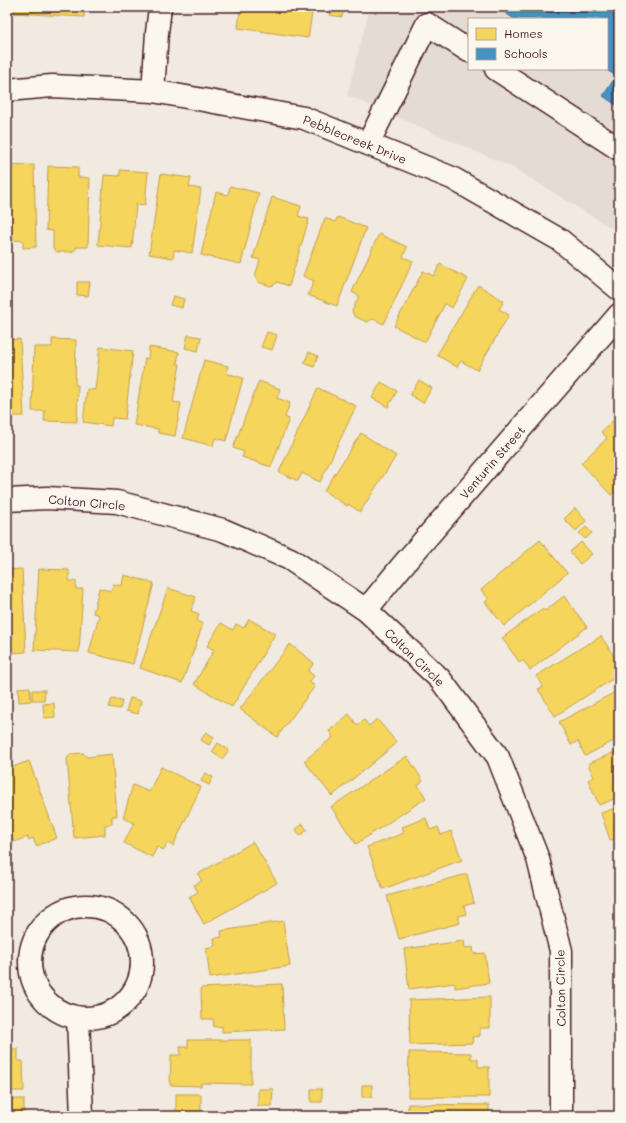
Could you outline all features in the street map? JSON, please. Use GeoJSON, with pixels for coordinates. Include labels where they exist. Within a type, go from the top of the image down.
{"type":"FeatureCollection","features":[{"type":"Feature","properties":{"kind":"street"},"geometry":{"type":"LineString","coordinates":[[153,92],[160,7]]}},
{"type":"Feature","properties":{"kind":"street"},"geometry":{"type":"LineString","coordinates":[[368,144],[427,24],[468,50]]}},
{"type":"Feature","properties":{"kind":"street"},"geometry":{"type":"LineString","coordinates":[[498,70],[619,149]]}},
{"type":"Feature","properties":{"kind":"street","name":"Pebblecreek Drive"},"geometry":{"type":"LineString","coordinates":[[7,90],[52,86],[153,92],[304,118],[452,178],[560,240],[619,289]]}},
{"type":"Feature","properties":{"kind":"street","name":"Venturin Street"},"geometry":{"type":"LineString","coordinates":[[366,610],[407,560],[619,315]]}},
{"type":"Feature","properties":{"kind":"street","name":"Colton Circle"},"geometry":{"type":"LineString","coordinates":[[7,500],[48,498],[117,502],[223,530],[290,559],[366,610],[440,679],[498,757],[538,859],[561,951],[561,1116]]}},
{"type":"Feature","properties":{"kind":"street"},"geometry":{"type":"LineString","coordinates":[[82,906],[106,910],[123,920],[135,935],[141,953],[139,980],[130,997],[116,1010],[98,1017],[78,1018],[59,1012],[44,1000],[33,983],[29,964],[30,954],[36,935],[49,920],[63,910],[82,906]]}},
{"type":"Feature","properties":{"kind":"street"},"geometry":{"type":"LineString","coordinates":[[78,1018],[82,1116]]}},
{"type":"Feature","properties":{"kind":"shaded area"},"geometry":{"type":"Polygon","coordinates":[[[370,7],[619,7],[619,233],[516,169],[347,95],[370,7]]]}},
{"type":"Feature","properties":{"kind":"building: Homes"},"geometry":{"type":"Polygon","coordinates":[[[15,7],[85,7],[84,17],[14,13],[15,7]]]}},
{"type":"Feature","properties":{"kind":"building: Homes"},"geometry":{"type":"Polygon","coordinates":[[[232,7],[313,7],[308,38],[238,28],[240,11],[231,10],[232,7]]]}},
{"type":"Feature","properties":{"kind":"building: Homes"},"geometry":{"type":"Polygon","coordinates":[[[331,7],[344,7],[342,17],[329,15],[331,7]]]}},
{"type":"Feature","properties":{"kind":"building: Homes"},"geometry":{"type":"Polygon","coordinates":[[[34,165],[36,247],[23,248],[23,240],[7,241],[7,166],[34,165]]]}},
{"type":"Feature","properties":{"kind":"building: Homes"},"geometry":{"type":"Polygon","coordinates":[[[48,166],[78,167],[78,177],[90,178],[88,247],[76,247],[76,249],[72,252],[57,252],[53,248],[53,231],[46,230],[48,166]]]}},
{"type":"Feature","properties":{"kind":"building: Homes"},"geometry":{"type":"Polygon","coordinates":[[[120,170],[148,172],[145,205],[136,204],[132,248],[98,245],[104,175],[120,176],[120,170]]]}},
{"type":"Feature","properties":{"kind":"building: Homes"},"geometry":{"type":"Polygon","coordinates":[[[161,174],[191,178],[189,187],[201,189],[192,253],[174,250],[173,258],[149,254],[161,174]]]}},
{"type":"Feature","properties":{"kind":"building: Homes"},"geometry":{"type":"Polygon","coordinates":[[[230,186],[259,193],[241,264],[201,255],[216,192],[228,195],[230,186]]]}},
{"type":"Feature","properties":{"kind":"building: Homes"},"geometry":{"type":"Polygon","coordinates":[[[272,197],[301,206],[298,216],[309,219],[289,286],[277,282],[271,286],[258,282],[255,276],[260,260],[253,258],[272,197]]]}},
{"type":"Feature","properties":{"kind":"building: Homes"},"geometry":{"type":"Polygon","coordinates":[[[338,217],[366,228],[337,306],[308,295],[314,281],[303,276],[325,218],[335,222],[338,217]]]}},
{"type":"Feature","properties":{"kind":"building: Homes"},"geometry":{"type":"Polygon","coordinates":[[[379,234],[407,247],[403,257],[413,261],[384,324],[373,319],[367,322],[354,316],[352,311],[359,296],[352,292],[379,234]]]}},
{"type":"Feature","properties":{"kind":"building: Homes"},"geometry":{"type":"Polygon","coordinates":[[[440,264],[468,279],[452,308],[445,304],[425,342],[394,326],[423,271],[434,276],[440,264]]]}},
{"type":"Feature","properties":{"kind":"building: Homes"},"geometry":{"type":"Polygon","coordinates":[[[77,282],[90,282],[88,296],[77,295],[77,282]]]}},
{"type":"Feature","properties":{"kind":"building: Homes"},"geometry":{"type":"Polygon","coordinates":[[[478,285],[504,301],[499,309],[509,315],[477,370],[461,361],[457,367],[437,355],[478,285]]]}},
{"type":"Feature","properties":{"kind":"building: Homes"},"geometry":{"type":"Polygon","coordinates":[[[173,296],[184,299],[182,308],[170,305],[173,296]]]}},
{"type":"Feature","properties":{"kind":"building: Homes"},"geometry":{"type":"Polygon","coordinates":[[[267,332],[277,335],[272,350],[261,347],[267,332]]]}},
{"type":"Feature","properties":{"kind":"building: Homes"},"geometry":{"type":"Polygon","coordinates":[[[188,335],[201,337],[198,351],[185,348],[188,335]]]}},
{"type":"Feature","properties":{"kind":"building: Homes"},"geometry":{"type":"Polygon","coordinates":[[[20,339],[24,416],[12,416],[12,421],[7,422],[7,340],[20,339]]]}},
{"type":"Feature","properties":{"kind":"building: Homes"},"geometry":{"type":"Polygon","coordinates":[[[52,339],[76,340],[75,385],[78,385],[77,422],[44,421],[45,411],[32,411],[34,347],[52,347],[52,339]]]}},
{"type":"Feature","properties":{"kind":"building: Homes"},"geometry":{"type":"Polygon","coordinates":[[[100,347],[133,351],[125,419],[112,418],[111,426],[83,422],[87,389],[95,390],[100,347]]]}},
{"type":"Feature","properties":{"kind":"building: Homes"},"geometry":{"type":"Polygon","coordinates":[[[149,347],[179,352],[177,364],[180,364],[173,402],[181,403],[175,436],[158,433],[158,429],[134,425],[145,358],[148,359],[149,347]]]}},
{"type":"Feature","properties":{"kind":"building: Homes"},"geometry":{"type":"Polygon","coordinates":[[[309,352],[318,356],[314,367],[304,363],[309,352]]]}},
{"type":"Feature","properties":{"kind":"building: Homes"},"geometry":{"type":"Polygon","coordinates":[[[204,360],[228,366],[226,373],[243,378],[226,441],[215,438],[213,446],[183,438],[204,360]]]}},
{"type":"Feature","properties":{"kind":"building: Homes"},"geometry":{"type":"Polygon","coordinates":[[[419,380],[432,388],[423,403],[410,395],[419,380]]]}},
{"type":"Feature","properties":{"kind":"building: Homes"},"geometry":{"type":"Polygon","coordinates":[[[259,381],[280,389],[277,398],[290,403],[285,417],[289,419],[271,467],[242,457],[244,452],[233,448],[259,381]]]}},
{"type":"Feature","properties":{"kind":"building: Homes"},"geometry":{"type":"Polygon","coordinates":[[[381,382],[397,391],[388,407],[372,398],[381,382]]]}},
{"type":"Feature","properties":{"kind":"building: Homes"},"geometry":{"type":"Polygon","coordinates":[[[318,388],[356,406],[320,482],[302,473],[298,481],[279,472],[318,388]]]}},
{"type":"Feature","properties":{"kind":"building: Homes"},"geometry":{"type":"Polygon","coordinates":[[[619,415],[619,488],[611,495],[581,463],[607,438],[601,432],[619,415]]]}},
{"type":"Feature","properties":{"kind":"building: Homes"},"geometry":{"type":"Polygon","coordinates":[[[361,433],[396,456],[360,512],[348,504],[347,506],[324,491],[361,433]]]}},
{"type":"Feature","properties":{"kind":"building: Homes"},"geometry":{"type":"Polygon","coordinates":[[[575,508],[586,521],[576,531],[564,519],[575,508]]]}},
{"type":"Feature","properties":{"kind":"building: Homes"},"geometry":{"type":"Polygon","coordinates":[[[586,527],[592,533],[585,539],[579,533],[586,527]]]}},
{"type":"Feature","properties":{"kind":"building: Homes"},"geometry":{"type":"Polygon","coordinates":[[[540,540],[567,573],[504,626],[485,602],[489,599],[481,590],[540,540]]]}},
{"type":"Feature","properties":{"kind":"building: Homes"},"geometry":{"type":"Polygon","coordinates":[[[581,542],[592,554],[580,564],[570,552],[581,542]]]}},
{"type":"Feature","properties":{"kind":"building: Homes"},"geometry":{"type":"Polygon","coordinates":[[[22,569],[26,652],[7,653],[7,570],[22,569]]]}},
{"type":"Feature","properties":{"kind":"building: Homes"},"geometry":{"type":"Polygon","coordinates":[[[39,569],[69,570],[69,581],[76,581],[76,589],[83,589],[79,652],[34,650],[39,569]]]}},
{"type":"Feature","properties":{"kind":"building: Homes"},"geometry":{"type":"Polygon","coordinates":[[[124,575],[154,583],[133,664],[89,653],[99,615],[93,613],[99,588],[111,591],[113,584],[122,586],[124,575]]]}},
{"type":"Feature","properties":{"kind":"building: Homes"},"geometry":{"type":"Polygon","coordinates":[[[168,588],[196,597],[191,611],[199,614],[197,621],[203,624],[182,683],[140,668],[168,588]]]}},
{"type":"Feature","properties":{"kind":"building: Homes"},"geometry":{"type":"Polygon","coordinates":[[[564,596],[587,627],[530,670],[523,660],[520,663],[502,638],[543,608],[545,611],[564,596]]]}},
{"type":"Feature","properties":{"kind":"building: Homes"},"geometry":{"type":"Polygon","coordinates":[[[249,619],[275,634],[232,707],[194,684],[214,650],[207,646],[221,623],[233,630],[236,624],[244,628],[249,619]]]}},
{"type":"Feature","properties":{"kind":"building: Homes"},"geometry":{"type":"Polygon","coordinates":[[[601,636],[619,664],[619,675],[555,716],[538,689],[543,687],[536,676],[601,636]]]}},
{"type":"Feature","properties":{"kind":"building: Homes"},"geometry":{"type":"Polygon","coordinates":[[[290,644],[314,663],[308,671],[314,676],[309,682],[315,686],[277,737],[240,709],[290,644]]]}},
{"type":"Feature","properties":{"kind":"building: Homes"},"geometry":{"type":"Polygon","coordinates":[[[30,687],[31,701],[19,702],[18,688],[30,687]]]}},
{"type":"Feature","properties":{"kind":"building: Homes"},"geometry":{"type":"Polygon","coordinates":[[[32,690],[45,690],[44,700],[32,700],[32,690]]]}},
{"type":"Feature","properties":{"kind":"building: Homes"},"geometry":{"type":"Polygon","coordinates":[[[619,690],[619,738],[585,756],[578,741],[571,745],[559,722],[619,690]]]}},
{"type":"Feature","properties":{"kind":"building: Homes"},"geometry":{"type":"Polygon","coordinates":[[[130,698],[141,701],[138,714],[126,711],[130,698]]]}},
{"type":"Feature","properties":{"kind":"building: Homes"},"geometry":{"type":"Polygon","coordinates":[[[112,699],[122,701],[120,709],[109,707],[112,699]]]}},
{"type":"Feature","properties":{"kind":"building: Homes"},"geometry":{"type":"Polygon","coordinates":[[[54,703],[55,717],[44,718],[43,704],[54,703]]]}},
{"type":"Feature","properties":{"kind":"building: Homes"},"geometry":{"type":"Polygon","coordinates":[[[349,714],[357,725],[364,720],[369,726],[377,719],[397,743],[332,796],[304,761],[333,737],[329,731],[349,714]]]}},
{"type":"Feature","properties":{"kind":"building: Homes"},"geometry":{"type":"Polygon","coordinates":[[[206,732],[214,737],[209,745],[201,740],[206,732]]]}},
{"type":"Feature","properties":{"kind":"building: Homes"},"geometry":{"type":"Polygon","coordinates":[[[218,743],[229,750],[222,759],[212,752],[218,743]]]}},
{"type":"Feature","properties":{"kind":"building: Homes"},"geometry":{"type":"Polygon","coordinates":[[[619,750],[619,797],[599,805],[588,780],[594,777],[588,764],[619,750]]]}},
{"type":"Feature","properties":{"kind":"building: Homes"},"geometry":{"type":"Polygon","coordinates":[[[83,753],[87,757],[112,754],[117,816],[112,816],[112,824],[105,825],[105,835],[74,838],[67,759],[70,754],[83,753]]]}},
{"type":"Feature","properties":{"kind":"building: Homes"},"geometry":{"type":"Polygon","coordinates":[[[407,756],[423,781],[418,785],[426,798],[356,844],[331,807],[407,756]]]}},
{"type":"Feature","properties":{"kind":"building: Homes"},"geometry":{"type":"Polygon","coordinates":[[[29,761],[57,838],[36,846],[33,838],[28,840],[28,837],[14,842],[7,823],[7,777],[9,777],[7,769],[29,761]]]}},
{"type":"Feature","properties":{"kind":"building: Homes"},"geometry":{"type":"Polygon","coordinates":[[[161,767],[201,787],[173,846],[167,843],[164,850],[157,847],[152,857],[124,843],[134,823],[123,818],[133,785],[149,792],[161,767]]]}},
{"type":"Feature","properties":{"kind":"building: Homes"},"geometry":{"type":"Polygon","coordinates":[[[205,773],[213,777],[209,785],[201,781],[205,773]]]}},
{"type":"Feature","properties":{"kind":"building: Homes"},"geometry":{"type":"Polygon","coordinates":[[[619,807],[619,851],[615,839],[610,840],[601,813],[619,807]]]}},
{"type":"Feature","properties":{"kind":"building: Homes"},"geometry":{"type":"Polygon","coordinates":[[[426,818],[430,830],[438,827],[441,835],[451,831],[462,860],[383,889],[367,847],[404,833],[402,827],[426,818]]]}},
{"type":"Feature","properties":{"kind":"building: Homes"},"geometry":{"type":"Polygon","coordinates":[[[303,824],[307,830],[300,836],[296,829],[303,824]]]}},
{"type":"Feature","properties":{"kind":"building: Homes"},"geometry":{"type":"Polygon","coordinates":[[[253,842],[277,883],[204,924],[189,897],[198,892],[194,885],[202,881],[198,874],[253,842]]]}},
{"type":"Feature","properties":{"kind":"building: Homes"},"geometry":{"type":"Polygon","coordinates":[[[467,874],[474,903],[464,906],[466,914],[458,916],[460,923],[399,939],[387,896],[467,874]]]}},
{"type":"Feature","properties":{"kind":"building: Homes"},"geometry":{"type":"Polygon","coordinates":[[[283,921],[290,966],[210,978],[206,948],[215,946],[214,938],[222,937],[221,931],[283,921]]]}},
{"type":"Feature","properties":{"kind":"building: Homes"},"geometry":{"type":"Polygon","coordinates":[[[464,941],[465,948],[473,947],[474,954],[485,953],[489,983],[455,988],[455,983],[409,989],[404,949],[464,941]]]}},
{"type":"Feature","properties":{"kind":"building: Homes"},"geometry":{"type":"Polygon","coordinates":[[[282,984],[284,1029],[222,1032],[222,1026],[214,1027],[213,1019],[202,1019],[201,988],[282,984]]]}},
{"type":"Feature","properties":{"kind":"building: Homes"},"geometry":{"type":"Polygon","coordinates":[[[490,997],[490,1028],[480,1028],[480,1036],[472,1037],[473,1043],[410,1045],[409,1000],[490,997]]]}},
{"type":"Feature","properties":{"kind":"building: Homes"},"geometry":{"type":"Polygon","coordinates":[[[188,1040],[251,1040],[251,1084],[201,1083],[201,1086],[170,1085],[171,1055],[181,1055],[180,1047],[188,1047],[188,1040]]]}},
{"type":"Feature","properties":{"kind":"building: Homes"},"geometry":{"type":"Polygon","coordinates":[[[7,1049],[18,1049],[18,1061],[23,1061],[24,1091],[7,1091],[7,1049]]]}},
{"type":"Feature","properties":{"kind":"building: Homes"},"geometry":{"type":"Polygon","coordinates":[[[409,1052],[471,1053],[471,1059],[478,1059],[478,1067],[489,1067],[489,1097],[408,1097],[409,1052]]]}},
{"type":"Feature","properties":{"kind":"building: Homes"},"geometry":{"type":"Polygon","coordinates":[[[362,1085],[372,1085],[372,1097],[362,1097],[362,1085]]]}},
{"type":"Feature","properties":{"kind":"building: Homes"},"geometry":{"type":"Polygon","coordinates":[[[258,1089],[273,1089],[272,1106],[258,1106],[258,1089]]]}},
{"type":"Feature","properties":{"kind":"building: Homes"},"geometry":{"type":"Polygon","coordinates":[[[311,1089],[322,1089],[322,1102],[311,1102],[311,1089]]]}},
{"type":"Feature","properties":{"kind":"building: Homes"},"geometry":{"type":"Polygon","coordinates":[[[176,1094],[201,1094],[201,1116],[176,1116],[176,1094]]]}},
{"type":"Feature","properties":{"kind":"building: Homes"},"geometry":{"type":"Polygon","coordinates":[[[7,1099],[24,1099],[24,1116],[7,1116],[7,1099]]]}},
{"type":"Feature","properties":{"kind":"building: Homes"},"geometry":{"type":"Polygon","coordinates":[[[408,1104],[489,1105],[489,1116],[408,1116],[408,1104]]]}},
{"type":"Feature","properties":{"kind":"building: Schools"},"geometry":{"type":"Polygon","coordinates":[[[497,7],[619,7],[619,107],[603,96],[616,76],[607,70],[608,70],[608,18],[513,18],[497,7]]]}}]}
